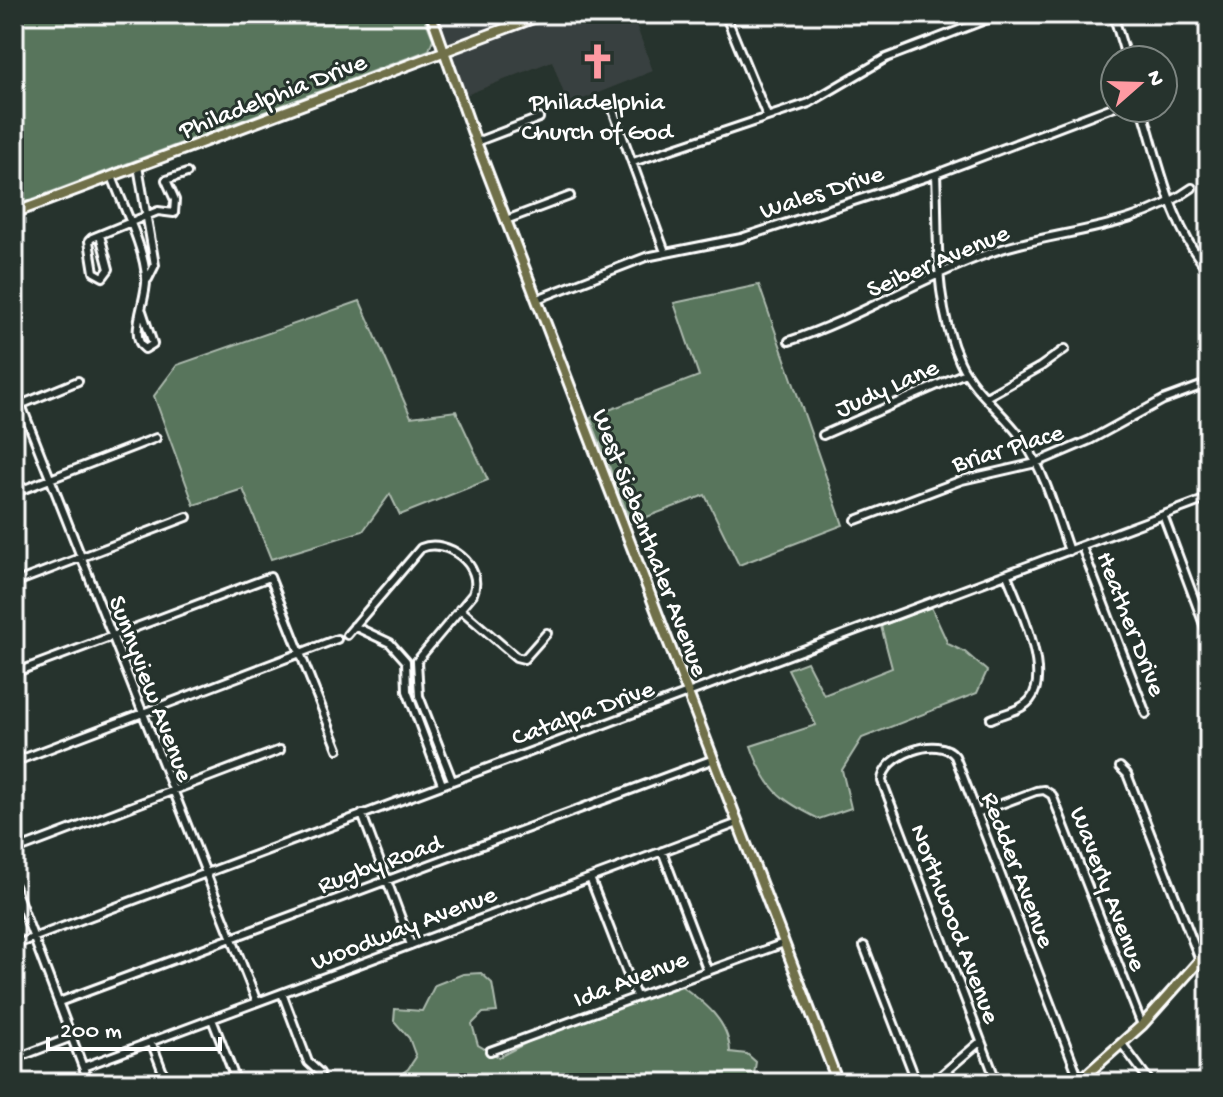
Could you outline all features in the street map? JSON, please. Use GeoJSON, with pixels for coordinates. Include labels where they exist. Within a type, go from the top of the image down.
{"type":"FeatureCollection","features":[{"type":"Feature","properties":{"kind":"main road","name":"West Siebenthaler Avenue"},"geometry":{"type":"LineString","coordinates":[[431,14],[476,142],[838,1083]]}},
{"type":"Feature","properties":{"kind":"main road","name":"Philadelphia Drive"},"geometry":{"type":"LineString","coordinates":[[14,213],[544,14]]}},
{"type":"Feature","properties":{"kind":"main road"},"geometry":{"type":"LineString","coordinates":[[1079,1082],[1142,1025],[1209,950]]}},
{"type":"Feature","properties":{"kind":"street"},"geometry":{"type":"LineString","coordinates":[[725,14],[767,116]]}},
{"type":"Feature","properties":{"kind":"street"},"geometry":{"type":"LineString","coordinates":[[633,162],[819,98],[886,58],[1001,14]]}},
{"type":"Feature","properties":{"kind":"street"},"geometry":{"type":"LineString","coordinates":[[1113,14],[1122,44]]}},
{"type":"Feature","properties":{"kind":"street","name":"Wales Drive"},"geometry":{"type":"LineString","coordinates":[[537,299],[665,252],[741,238],[936,174],[1099,112]]}},
{"type":"Feature","properties":{"kind":"street"},"geometry":{"type":"LineString","coordinates":[[614,113],[665,252]]}},
{"type":"Feature","properties":{"kind":"street"},"geometry":{"type":"LineString","coordinates":[[476,142],[539,118]]}},
{"type":"Feature","properties":{"kind":"street"},"geometry":{"type":"LineString","coordinates":[[1147,124],[1172,202],[1191,246],[1209,271]]}},
{"type":"Feature","properties":{"kind":"street"},"geometry":{"type":"LineString","coordinates":[[138,166],[149,215],[155,265],[147,282],[137,332],[138,343],[145,349],[153,344],[142,311]]}},
{"type":"Feature","properties":{"kind":"street"},"geometry":{"type":"LineString","coordinates":[[100,235],[109,269],[103,277],[94,272],[88,244],[100,235],[158,211],[174,213],[175,200],[166,180],[187,173]]}},
{"type":"Feature","properties":{"kind":"street","name":"Heather Drive"},"geometry":{"type":"LineString","coordinates":[[936,174],[940,275],[952,340],[965,373],[1017,430],[1036,463],[1069,551]]}},
{"type":"Feature","properties":{"kind":"street"},"geometry":{"type":"LineString","coordinates":[[112,176],[147,282]]}},
{"type":"Feature","properties":{"kind":"street","name":"Seiber Avenue"},"geometry":{"type":"LineString","coordinates":[[789,341],[855,316],[1005,248],[1093,231],[1172,202],[1192,188]]}},
{"type":"Feature","properties":{"kind":"street"},"geometry":{"type":"LineString","coordinates":[[506,220],[570,196]]}},
{"type":"Feature","properties":{"kind":"street"},"geometry":{"type":"LineString","coordinates":[[986,397],[1040,367],[1065,349]]}},
{"type":"Feature","properties":{"kind":"street","name":"Judy Lane"},"geometry":{"type":"LineString","coordinates":[[823,435],[965,373]]}},
{"type":"Feature","properties":{"kind":"street"},"geometry":{"type":"LineString","coordinates":[[20,405],[78,381]]}},
{"type":"Feature","properties":{"kind":"street","name":"Briar Place"},"geometry":{"type":"LineString","coordinates":[[856,520],[962,480],[1036,463],[1090,440],[1163,400],[1209,383]]}},
{"type":"Feature","properties":{"kind":"street","name":"Sunnyview Avenue"},"geometry":{"type":"LineString","coordinates":[[14,387],[171,792],[257,1002]]}},
{"type":"Feature","properties":{"kind":"street"},"geometry":{"type":"LineString","coordinates":[[14,493],[156,438]]}},
{"type":"Feature","properties":{"kind":"street","name":"Catalpa Drive"},"geometry":{"type":"LineString","coordinates":[[14,945],[1209,498]]}},
{"type":"Feature","properties":{"kind":"street"},"geometry":{"type":"LineString","coordinates":[[1163,515],[1209,638]]}},
{"type":"Feature","properties":{"kind":"street"},"geometry":{"type":"LineString","coordinates":[[14,583],[187,517]]}},
{"type":"Feature","properties":{"kind":"street"},"geometry":{"type":"LineString","coordinates":[[347,635],[419,550],[430,545],[449,549],[472,569],[476,586],[417,661],[419,696],[452,780]]}},
{"type":"Feature","properties":{"kind":"street","name":"Heather Drive"},"geometry":{"type":"LineString","coordinates":[[1082,547],[1146,714]]}},
{"type":"Feature","properties":{"kind":"street"},"geometry":{"type":"LineString","coordinates":[[991,719],[1025,705],[1034,694],[1037,682],[1032,642],[1007,575]]}},
{"type":"Feature","properties":{"kind":"street"},"geometry":{"type":"LineString","coordinates":[[14,673],[271,577],[338,749]]}},
{"type":"Feature","properties":{"kind":"street"},"geometry":{"type":"LineString","coordinates":[[1197,606],[1209,601]]}},
{"type":"Feature","properties":{"kind":"street"},"geometry":{"type":"LineString","coordinates":[[460,609],[516,657],[524,659],[547,633]]}},
{"type":"Feature","properties":{"kind":"street"},"geometry":{"type":"LineString","coordinates":[[354,626],[390,643],[406,661],[410,702],[442,784]]}},
{"type":"Feature","properties":{"kind":"street"},"geometry":{"type":"LineString","coordinates":[[14,762],[337,639]]}},
{"type":"Feature","properties":{"kind":"street"},"geometry":{"type":"LineString","coordinates":[[406,661],[417,661]]}},
{"type":"Feature","properties":{"kind":"street","name":"Redder Avenue"},"geometry":{"type":"LineString","coordinates":[[882,776],[894,760],[943,746],[955,756],[1079,1082]]}},
{"type":"Feature","properties":{"kind":"street"},"geometry":{"type":"LineString","coordinates":[[14,851],[280,750]]}},
{"type":"Feature","properties":{"kind":"street","name":"Rugby Road"},"geometry":{"type":"LineString","coordinates":[[59,1002],[714,759]]}},
{"type":"Feature","properties":{"kind":"street"},"geometry":{"type":"LineString","coordinates":[[1120,767],[1127,774],[1200,960]]}},
{"type":"Feature","properties":{"kind":"street","name":"Northwood Avenue"},"geometry":{"type":"LineString","coordinates":[[882,776],[997,1083]]}},
{"type":"Feature","properties":{"kind":"street","name":"Waverly Avenue"},"geometry":{"type":"LineString","coordinates":[[977,813],[1036,791],[1044,790],[1052,795],[1142,1025]]}},
{"type":"Feature","properties":{"kind":"street"},"geometry":{"type":"LineString","coordinates":[[362,814],[411,945]]}},
{"type":"Feature","properties":{"kind":"street","name":"Woodway Avenue"},"geometry":{"type":"LineString","coordinates":[[83,1067],[738,823]]}},
{"type":"Feature","properties":{"kind":"street"},"geometry":{"type":"LineString","coordinates":[[662,851],[707,969]]}},
{"type":"Feature","properties":{"kind":"street"},"geometry":{"type":"LineString","coordinates":[[590,878],[636,996]]}},
{"type":"Feature","properties":{"kind":"street"},"geometry":{"type":"LineString","coordinates":[[14,886],[89,1083]]}},
{"type":"Feature","properties":{"kind":"street","name":"Ida Avenue"},"geometry":{"type":"LineString","coordinates":[[490,1051],[784,943]]}},
{"type":"Feature","properties":{"kind":"street"},"geometry":{"type":"LineString","coordinates":[[864,946],[917,1083]]}},
{"type":"Feature","properties":{"kind":"street"},"geometry":{"type":"LineString","coordinates":[[282,993],[308,1062],[320,1073]]}},
{"type":"Feature","properties":{"kind":"street"},"geometry":{"type":"LineString","coordinates":[[212,1019],[237,1083]]}},
{"type":"Feature","properties":{"kind":"street"},"geometry":{"type":"LineString","coordinates":[[14,1059],[72,1037]]}},
{"type":"Feature","properties":{"kind":"street"},"geometry":{"type":"LineString","coordinates":[[151,1041],[167,1083]]}},
{"type":"Feature","properties":{"kind":"street"},"geometry":{"type":"LineString","coordinates":[[932,1083],[981,1041]]}},
{"type":"Feature","properties":{"kind":"street"},"geometry":{"type":"LineString","coordinates":[[1122,1044],[1151,1083]]}},
{"type":"Feature","properties":{"kind":"shaded area"},"geometry":{"type":"Polygon","coordinates":[[[434,14],[632,14],[653,71],[568,105],[552,61],[466,95],[434,14]]]}},
{"type":"Feature","properties":{"kind":"green space"},"geometry":{"type":"Polygon","coordinates":[[[14,14],[423,14],[433,39],[429,50],[14,206],[14,14]]]}},
{"type":"Feature","properties":{"kind":"green space"},"geometry":{"type":"Polygon","coordinates":[[[759,285],[843,525],[739,565],[705,495],[631,523],[590,417],[699,376],[674,303],[759,285]]]}},
{"type":"Feature","properties":{"kind":"green space"},"geometry":{"type":"Polygon","coordinates":[[[360,301],[411,417],[456,411],[488,480],[400,515],[390,494],[363,531],[271,559],[243,489],[194,505],[154,396],[177,365],[360,301]]]}},
{"type":"Feature","properties":{"kind":"green space"},"geometry":{"type":"Polygon","coordinates":[[[931,607],[948,644],[965,652],[987,671],[977,693],[862,738],[842,770],[851,808],[819,819],[784,798],[762,773],[751,746],[816,725],[788,669],[807,662],[824,695],[892,668],[881,626],[931,607]]]}},
{"type":"Feature","properties":{"kind":"green space"},"geometry":{"type":"Polygon","coordinates":[[[481,973],[492,983],[497,1012],[483,1013],[472,1024],[478,1045],[499,1057],[536,1038],[680,985],[714,1013],[725,1031],[730,1052],[747,1054],[756,1062],[753,1081],[389,1083],[408,1069],[416,1057],[409,1038],[394,1021],[395,1009],[422,1011],[435,985],[463,974],[481,973]]]}},
{"type":"Feature","properties":{"kind":"place","name":"Philadelphia Church of God"},"geometry":{"type":"Point","coordinates":[597,61]}}]}
